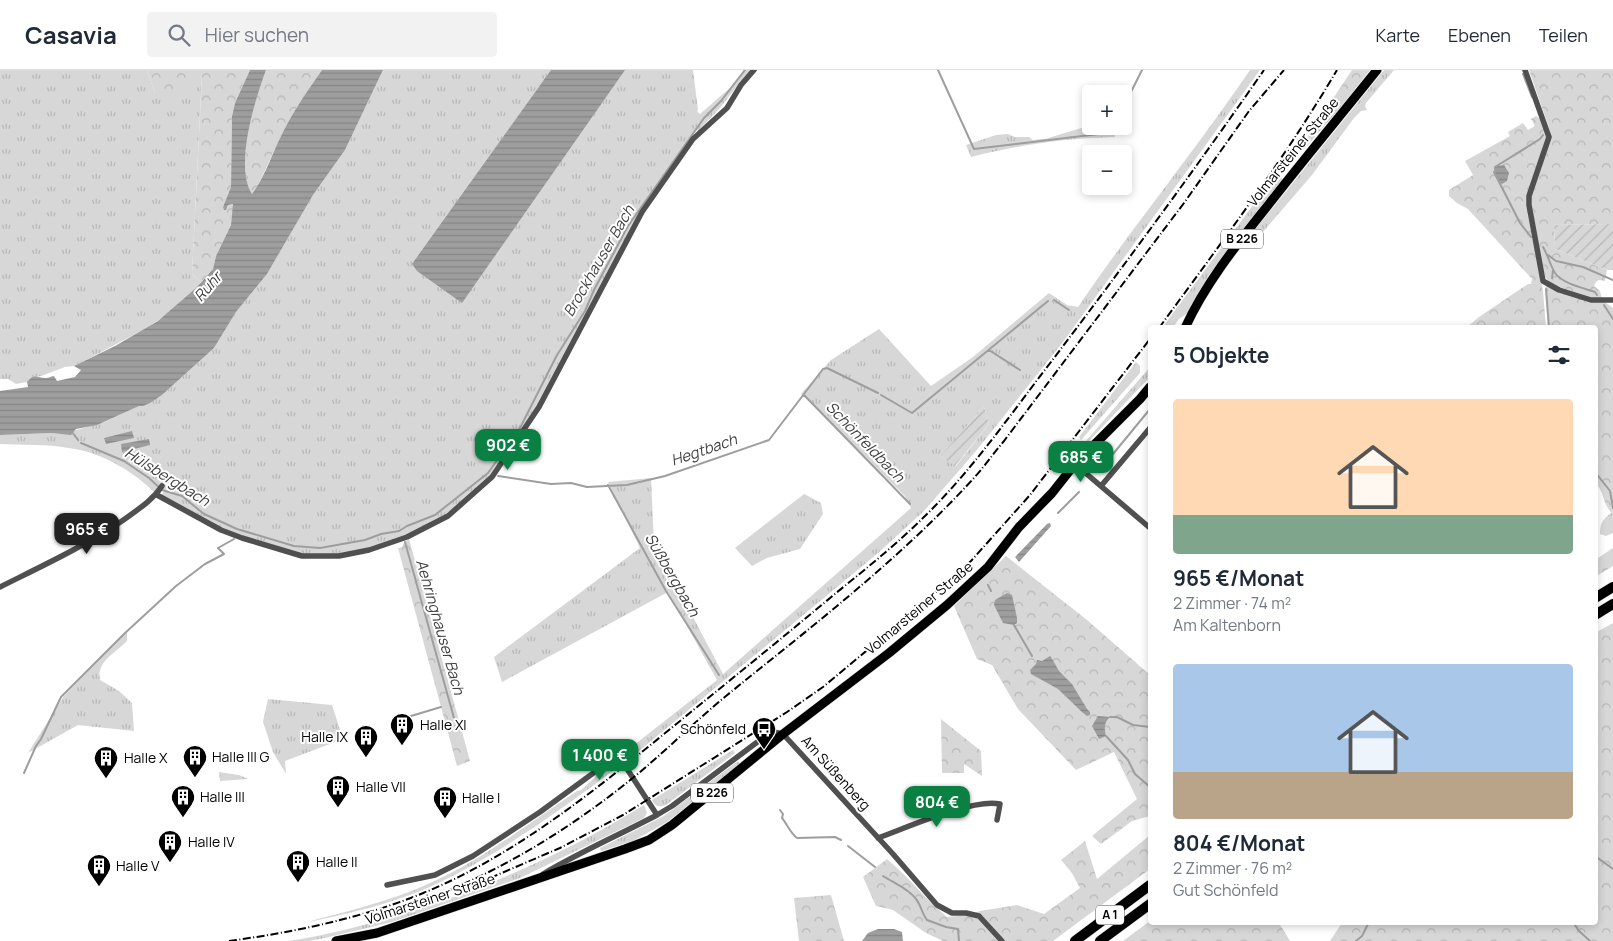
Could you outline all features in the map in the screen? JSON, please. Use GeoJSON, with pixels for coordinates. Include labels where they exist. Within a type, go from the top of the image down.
{"type":"FeatureCollection","features":[{"type":"Feature","properties":{"kind":"highway"},"geometry":{"type":"LineString","coordinates":[[1598,596],[1613,587]]}},
{"type":"Feature","properties":{"kind":"highway"},"geometry":{"type":"LineString","coordinates":[[1598,613],[1613,604]]}},
{"type":"Feature","properties":{"kind":"highway"},"geometry":{"type":"LineString","coordinates":[[1598,618],[1613,611]]}},
{"type":"Feature","properties":{"kind":"highway","name":"A 1"},"geometry":{"type":"LineString","coordinates":[[1075,941],[1148,886]]}},
{"type":"Feature","properties":{"kind":"highway","name":"A 1"},"geometry":{"type":"LineString","coordinates":[[1100,941],[1148,905]]}},
{"type":"Feature","properties":{"kind":"main road","name":"Volmarsteiner Straße"},"geometry":{"type":"LineString","coordinates":[[1187,325],[1201,298],[1228,258],[1377,70]]}},
{"type":"Feature","properties":{"kind":"main road","name":"Volmarsteiner Straße"},"geometry":{"type":"LineString","coordinates":[[336,941],[376,933],[649,840],[694,808],[783,734],[889,654],[947,605],[988,567],[1019,526],[1052,493],[1075,464],[1148,389]]}},
{"type":"Feature","properties":{"kind":"street"},"geometry":{"type":"LineString","coordinates":[[157,494],[220,530],[302,556],[339,556],[368,550],[407,537],[448,516],[492,477],[539,407],[642,212],[693,139],[727,108],[741,85],[754,70]]}},
{"type":"Feature","properties":{"kind":"street"},"geometry":{"type":"LineString","coordinates":[[1525,70],[1549,137],[1529,196],[1543,281],[1559,290],[1591,300],[1613,300]]}},
{"type":"Feature","properties":{"kind":"street"},"geometry":{"type":"LineString","coordinates":[[1102,486],[1148,430]]}},
{"type":"Feature","properties":{"kind":"street"},"geometry":{"type":"LineString","coordinates":[[1075,464],[1148,526]]}},
{"type":"Feature","properties":{"kind":"street"},"geometry":{"type":"LineString","coordinates":[[0,587],[70,553],[104,533],[144,505],[157,494],[162,486]]}},
{"type":"Feature","properties":{"kind":"street","name":"Volmarsteiner Straße"},"geometry":{"type":"LineString","coordinates":[[532,880],[569,858],[657,816],[768,734],[774,732],[783,734]]}},
{"type":"Feature","properties":{"kind":"street","name":"Am Süßenberg"},"geometry":{"type":"LineString","coordinates":[[783,734],[937,905],[952,914],[966,913],[979,916],[1002,941]]}},
{"type":"Feature","properties":{"kind":"street","name":"Volmarsteiner Straße"},"geometry":{"type":"LineString","coordinates":[[387,885],[435,875],[474,856],[540,812],[618,755],[657,816]]}},
{"type":"Feature","properties":{"kind":"street"},"geometry":{"type":"LineString","coordinates":[[878,838],[962,808],[992,802],[1000,804],[996,820]]}},
{"type":"Feature","properties":{"kind":"green space"},"geometry":{"type":"Polygon","coordinates":[[[0,70],[147,70],[155,93],[202,74],[192,274],[201,282],[175,309],[155,323],[74,366],[65,367],[35,377],[27,382],[16,384],[8,379],[0,379],[0,70]]]}},
{"type":"Feature","properties":{"kind":"green space"},"geometry":{"type":"Polygon","coordinates":[[[147,70],[250,70],[235,103],[232,116],[231,187],[223,207],[227,208],[228,205],[234,204],[231,225],[216,256],[213,269],[201,282],[192,274],[202,75],[167,97],[155,93],[147,70]]]}},
{"type":"Feature","properties":{"kind":"green space"},"geometry":{"type":"Polygon","coordinates":[[[266,70],[322,70],[287,124],[252,195],[247,183],[245,151],[256,98],[266,70]]]}},
{"type":"Feature","properties":{"kind":"green space"},"geometry":{"type":"Polygon","coordinates":[[[383,70],[693,70],[697,111],[700,114],[731,87],[744,70],[752,70],[720,108],[698,131],[696,130],[636,215],[642,212],[539,407],[481,488],[428,527],[346,555],[302,556],[242,538],[160,498],[164,491],[162,490],[157,495],[128,471],[93,454],[81,450],[44,445],[0,444],[0,435],[71,434],[73,431],[104,422],[162,395],[214,348],[236,312],[267,274],[313,195],[345,150],[383,70]]]}},
{"type":"Feature","properties":{"kind":"green space"},"geometry":{"type":"Polygon","coordinates":[[[1250,70],[1260,70],[1063,342],[976,451],[924,511],[877,554],[627,761],[625,752],[717,680],[668,592],[502,682],[494,657],[640,548],[608,482],[651,478],[654,543],[723,674],[911,508],[905,496],[801,394],[831,360],[879,329],[931,386],[973,357],[1049,293],[1067,305],[1078,307],[1250,70]],[[984,407],[940,456],[956,466],[989,424],[984,407]]]}},
{"type":"Feature","properties":{"kind":"green space"},"geometry":{"type":"Polygon","coordinates":[[[1352,70],[1370,70],[1302,152],[1299,150],[1352,70]]]}},
{"type":"Feature","properties":{"kind":"green space"},"geometry":{"type":"Polygon","coordinates":[[[1384,70],[1394,70],[1366,103],[1367,110],[1361,111],[1354,118],[1312,175],[1256,240],[1250,236],[1384,70]]]}},
{"type":"Feature","properties":{"kind":"green space"},"geometry":{"type":"Polygon","coordinates":[[[1529,70],[1613,70],[1613,224],[1554,225],[1555,249],[1607,270],[1605,281],[1599,280],[1594,286],[1600,291],[1602,299],[1570,293],[1548,281],[1544,275],[1536,240],[1531,197],[1551,134],[1529,70]]]}},
{"type":"Feature","properties":{"kind":"green space"},"geometry":{"type":"Polygon","coordinates":[[[1536,116],[1542,120],[1547,135],[1527,196],[1543,291],[1546,325],[1469,325],[1528,284],[1531,284],[1532,279],[1468,209],[1449,196],[1449,190],[1473,175],[1465,161],[1510,136],[1508,132],[1523,123],[1528,130],[1535,126],[1531,119],[1536,116]]]}},
{"type":"Feature","properties":{"kind":"green space"},"geometry":{"type":"Polygon","coordinates":[[[1082,128],[1082,135],[1115,135],[1115,137],[1043,143],[971,157],[966,145],[996,135],[1008,134],[1015,137],[1029,137],[1033,140],[1045,139],[1082,128]]]}},
{"type":"Feature","properties":{"kind":"green space"},"geometry":{"type":"Polygon","coordinates":[[[1276,174],[1283,179],[1207,278],[1189,312],[1174,325],[1164,325],[1276,174]]]}},
{"type":"Feature","properties":{"kind":"green space"},"geometry":{"type":"Polygon","coordinates":[[[1613,224],[1613,270],[1607,270],[1555,249],[1554,225],[1613,224]]]}},
{"type":"Feature","properties":{"kind":"green space"},"geometry":{"type":"Polygon","coordinates":[[[1547,285],[1605,302],[1613,308],[1613,514],[1609,510],[1598,486],[1598,325],[1548,325],[1545,289],[1547,285]]]}},
{"type":"Feature","properties":{"kind":"green space"},"geometry":{"type":"Polygon","coordinates":[[[1136,362],[1140,366],[1140,373],[1081,440],[1079,437],[1136,362]]]}},
{"type":"Feature","properties":{"kind":"green space"},"geometry":{"type":"Polygon","coordinates":[[[1148,369],[1148,379],[1086,444],[1085,442],[1148,369]]]}},
{"type":"Feature","properties":{"kind":"green space"},"geometry":{"type":"Polygon","coordinates":[[[984,407],[989,424],[955,466],[940,456],[984,407]]]}},
{"type":"Feature","properties":{"kind":"green space"},"geometry":{"type":"Polygon","coordinates":[[[804,494],[821,503],[823,514],[800,549],[767,558],[752,566],[735,548],[804,494]]]}},
{"type":"Feature","properties":{"kind":"green space"},"geometry":{"type":"Polygon","coordinates":[[[1611,513],[1613,514],[1613,533],[1606,536],[1600,534],[1602,522],[1611,513]]]}},
{"type":"Feature","properties":{"kind":"green space"},"geometry":{"type":"Polygon","coordinates":[[[409,539],[470,761],[457,766],[398,548],[402,547],[404,542],[409,539]]]}},
{"type":"Feature","properties":{"kind":"green space"},"geometry":{"type":"Polygon","coordinates":[[[1613,548],[1613,566],[1598,575],[1598,558],[1613,548]]]}},
{"type":"Feature","properties":{"kind":"green space"},"geometry":{"type":"Polygon","coordinates":[[[1006,556],[1087,620],[1148,673],[1148,817],[1132,821],[1101,844],[1092,836],[1137,799],[1114,752],[1076,770],[1018,709],[992,665],[977,659],[954,606],[1006,556]]]}},
{"type":"Feature","properties":{"kind":"green space"},"geometry":{"type":"Polygon","coordinates":[[[1613,623],[1613,941],[1330,941],[1341,925],[1598,925],[1598,631],[1613,623]]]}},
{"type":"Feature","properties":{"kind":"green space"},"geometry":{"type":"Polygon","coordinates":[[[127,631],[127,641],[104,662],[101,668],[100,680],[119,691],[132,703],[134,731],[78,725],[28,753],[64,696],[127,631]]]}},
{"type":"Feature","properties":{"kind":"green space"},"geometry":{"type":"Polygon","coordinates":[[[268,699],[332,705],[343,739],[285,761],[286,774],[273,752],[263,722],[268,699]]]}},
{"type":"Feature","properties":{"kind":"green space"},"geometry":{"type":"Polygon","coordinates":[[[941,719],[981,751],[982,776],[964,764],[964,773],[942,773],[941,719]]]}},
{"type":"Feature","properties":{"kind":"green space"},"geometry":{"type":"Polygon","coordinates":[[[733,750],[735,753],[666,805],[659,806],[653,802],[652,800],[733,750]]]}},
{"type":"Feature","properties":{"kind":"green space"},"geometry":{"type":"Polygon","coordinates":[[[738,761],[740,764],[667,822],[633,841],[601,851],[600,848],[664,816],[738,761]]]}},
{"type":"Feature","properties":{"kind":"green space"},"geometry":{"type":"Polygon","coordinates":[[[611,764],[620,766],[529,831],[457,874],[432,886],[385,903],[304,923],[398,896],[448,875],[486,853],[581,790],[611,764]]]}},
{"type":"Feature","properties":{"kind":"green space"},"geometry":{"type":"Polygon","coordinates":[[[219,772],[239,775],[248,779],[220,781],[219,772]]]}},
{"type":"Feature","properties":{"kind":"green space"},"geometry":{"type":"Polygon","coordinates":[[[644,805],[647,813],[644,818],[520,878],[392,922],[309,941],[290,941],[337,932],[383,920],[474,890],[561,851],[644,805]]]}},
{"type":"Feature","properties":{"kind":"green space"},"geometry":{"type":"Polygon","coordinates":[[[1148,837],[1148,870],[1053,941],[943,941],[926,933],[893,910],[876,906],[863,877],[887,859],[947,917],[968,915],[980,911],[1017,905],[1044,914],[1080,888],[1072,873],[1061,860],[1085,841],[1097,879],[1148,837]]]}},
{"type":"Feature","properties":{"kind":"green space"},"geometry":{"type":"Polygon","coordinates":[[[831,895],[844,941],[799,941],[794,898],[831,895]]]}},
{"type":"Feature","properties":{"kind":"green space"},"geometry":{"type":"Polygon","coordinates":[[[1148,922],[1148,925],[1280,925],[1290,941],[1123,941],[1148,922]]]}},
{"type":"Feature","properties":{"kind":"water","name":"Ruhr"},"geometry":{"type":"Polygon","coordinates":[[[250,70],[266,70],[252,115],[246,150],[245,167],[247,182],[252,194],[292,116],[322,70],[383,70],[345,150],[313,195],[267,274],[236,312],[214,348],[162,395],[150,403],[97,425],[76,429],[71,435],[52,433],[0,435],[0,391],[28,387],[27,382],[34,377],[46,378],[54,376],[57,381],[75,377],[81,370],[74,366],[115,346],[158,321],[196,288],[213,269],[216,256],[231,225],[233,204],[228,205],[226,210],[223,207],[231,187],[232,116],[235,103],[250,70]]]}},
{"type":"Feature","properties":{"kind":"water"},"geometry":{"type":"Polygon","coordinates":[[[551,70],[625,70],[462,303],[417,271],[412,264],[551,70]]]}},
{"type":"Feature","properties":{"kind":"water"},"geometry":{"type":"Polygon","coordinates":[[[1504,165],[1509,173],[1507,181],[1502,184],[1496,177],[1494,168],[1504,165]]]}},
{"type":"Feature","properties":{"kind":"water"},"geometry":{"type":"Polygon","coordinates":[[[132,431],[134,438],[106,444],[104,438],[132,431]]]}},
{"type":"Feature","properties":{"kind":"water"},"geometry":{"type":"Polygon","coordinates":[[[149,439],[150,445],[122,452],[121,444],[149,439]]]}},
{"type":"Feature","properties":{"kind":"water"},"geometry":{"type":"Polygon","coordinates":[[[1050,523],[1051,526],[1019,562],[1015,557],[1050,523]]]}},
{"type":"Feature","properties":{"kind":"water"},"geometry":{"type":"Polygon","coordinates":[[[1007,593],[1012,595],[1017,618],[1017,623],[1014,625],[1003,623],[994,605],[995,600],[1007,593]]]}},
{"type":"Feature","properties":{"kind":"water"},"geometry":{"type":"Polygon","coordinates":[[[1050,656],[1059,671],[1072,684],[1090,712],[1090,715],[1087,716],[1082,712],[1058,689],[1031,674],[1030,670],[1037,660],[1042,661],[1050,656]]]}},
{"type":"Feature","properties":{"kind":"water"},"geometry":{"type":"Polygon","coordinates":[[[1098,716],[1110,717],[1105,725],[1106,736],[1099,739],[1092,726],[1098,716]]]}},
{"type":"Feature","properties":{"kind":"water"},"geometry":{"type":"Polygon","coordinates":[[[878,929],[894,929],[902,932],[903,941],[862,941],[868,933],[878,929]]]}},
{"type":"Feature","properties":{"kind":"waterway","name":"Brockhauser Bach"},"geometry":{"type":"LineString","coordinates":[[81,443],[124,461],[149,478],[162,490],[182,496],[204,514],[237,529],[294,546],[320,548],[365,540],[381,534],[399,531],[435,515],[488,473],[520,428],[557,355],[585,311],[628,226],[704,118],[721,101],[745,70]]}},
{"type":"Feature","properties":{"kind":"waterway","name":"Hülsbergbach"},"geometry":{"type":"LineString","coordinates":[[938,70],[974,149],[1090,135]]}},
{"type":"Feature","properties":{"kind":"waterway","name":"Hülsbergbach"},"geometry":{"type":"LineString","coordinates":[[1132,90],[1142,70]]}},
{"type":"Feature","properties":{"kind":"waterway","name":"Hülsbergbach"},"geometry":{"type":"LineString","coordinates":[[1523,74],[1532,97]]}},
{"type":"Feature","properties":{"kind":"waterway","name":"Hülsbergbach"},"geometry":{"type":"LineString","coordinates":[[1495,167],[1540,139],[1543,135]]}},
{"type":"Feature","properties":{"kind":"waterway","name":"Hülsbergbach"},"geometry":{"type":"LineString","coordinates":[[1494,172],[1520,223],[1531,237]]}},
{"type":"Feature","properties":{"kind":"waterway","name":"Hülsbergbach"},"geometry":{"type":"LineString","coordinates":[[1543,247],[1553,270],[1559,277],[1574,285],[1595,292],[1597,295]]}},
{"type":"Feature","properties":{"kind":"waterway"},"geometry":{"type":"LineString","coordinates":[[1548,255],[1556,261],[1583,267],[1613,280]]}},
{"type":"Feature","properties":{"kind":"waterway","name":"Hülsbergbach"},"geometry":{"type":"LineString","coordinates":[[1552,278],[1553,270]]}},
{"type":"Feature","properties":{"kind":"waterway"},"geometry":{"type":"LineString","coordinates":[[1546,289],[1549,325]]}},
{"type":"Feature","properties":{"kind":"waterway","name":"Hegtbach"},"geometry":{"type":"LineString","coordinates":[[1054,300],[1069,310]]}},
{"type":"Feature","properties":{"kind":"waterway","name":"Hegtbach"},"geometry":{"type":"LineString","coordinates":[[881,395],[912,413],[1048,301]]}},
{"type":"Feature","properties":{"kind":"waterway","name":"Hülsbergbach"},"geometry":{"type":"LineString","coordinates":[[1604,305],[1613,319]]}},
{"type":"Feature","properties":{"kind":"waterway"},"geometry":{"type":"LineString","coordinates":[[989,350],[1020,370]]}},
{"type":"Feature","properties":{"kind":"waterway","name":"Hegtbach"},"geometry":{"type":"LineString","coordinates":[[498,476],[551,484],[571,483],[587,487],[627,485],[665,476],[769,440],[823,369],[827,368],[878,393]]}},
{"type":"Feature","properties":{"kind":"waterway","name":"Schönfeldbach"},"geometry":{"type":"LineString","coordinates":[[804,395],[910,504]]}},
{"type":"Feature","properties":{"kind":"waterway"},"geometry":{"type":"LineString","coordinates":[[1104,465],[1148,411]]}},
{"type":"Feature","properties":{"kind":"waterway","name":"Hülsbergbach"},"geometry":{"type":"LineString","coordinates":[[72,432],[78,440]]}},
{"type":"Feature","properties":{"kind":"waterway"},"geometry":{"type":"LineString","coordinates":[[1598,476],[1610,491],[1613,508]]}},
{"type":"Feature","properties":{"kind":"waterway","name":"Süßbergbach"},"geometry":{"type":"LineString","coordinates":[[608,485],[666,591],[719,675]]}},
{"type":"Feature","properties":{"kind":"waterway"},"geometry":{"type":"LineString","coordinates":[[1058,513],[1079,492]]}},
{"type":"Feature","properties":{"kind":"waterway"},"geometry":{"type":"LineString","coordinates":[[24,773],[61,697],[124,634],[176,586],[205,564],[224,554],[218,548],[234,539]]}},
{"type":"Feature","properties":{"kind":"waterway","name":"Aehringhauser Bach"},"geometry":{"type":"LineString","coordinates":[[405,542],[454,718]]}},
{"type":"Feature","properties":{"kind":"waterway","name":"Schönfeldbach"},"geometry":{"type":"LineString","coordinates":[[988,585],[991,591]]}},
{"type":"Feature","properties":{"kind":"waterway","name":"Schönfeldbach"},"geometry":{"type":"LineString","coordinates":[[1014,625],[1032,656]]}},
{"type":"Feature","properties":{"kind":"waterway"},"geometry":{"type":"LineString","coordinates":[[411,716],[441,707]]}},
{"type":"Feature","properties":{"kind":"waterway"},"geometry":{"type":"LineString","coordinates":[[1110,717],[1117,717],[1133,725],[1148,727]]}},
{"type":"Feature","properties":{"kind":"waterway","name":"Schönfeldbach"},"geometry":{"type":"LineString","coordinates":[[1106,736],[1128,760],[1135,774],[1148,785]]}},
{"type":"Feature","properties":{"kind":"waterway","name":"Süßbergbach"},"geometry":{"type":"LineString","coordinates":[[780,810],[783,814],[782,818],[797,838],[835,837],[841,840]]}},
{"type":"Feature","properties":{"kind":"waterway"},"geometry":{"type":"LineString","coordinates":[[848,846],[875,867]]}},
{"type":"Feature","properties":{"kind":"waterway"},"geometry":{"type":"LineString","coordinates":[[1598,858],[1613,869]]}},
{"type":"Feature","properties":{"kind":"waterway"},"geometry":{"type":"LineString","coordinates":[[883,876],[913,895],[927,920],[958,929],[959,941]]}},
{"type":"Feature","properties":{"kind":"waterway","name":"Hegtbach"},"geometry":{"type":"LineString","coordinates":[[1356,941],[1362,936],[1368,925]]}},
{"type":"Feature","properties":{"kind":"waterway"},"geometry":{"type":"LineString","coordinates":[[1575,925],[1590,941]]}},
{"type":"Feature","properties":{"kind":"railway"},"geometry":{"type":"LineString","coordinates":[[229,941],[311,927],[392,905],[444,884],[514,846],[581,800],[613,775],[882,555],[944,497],[993,439],[1134,251],[1264,70]]}},
{"type":"Feature","properties":{"kind":"railway"},"geometry":{"type":"LineString","coordinates":[[424,900],[479,877],[531,849],[606,799],[642,771],[726,696],[854,592],[945,509],[1004,441],[1184,203],[1249,111],[1284,70]]}},
{"type":"Feature","properties":{"kind":"railway"},"geometry":{"type":"LineString","coordinates":[[1161,325],[1274,169],[1337,70]]}},
{"type":"Feature","properties":{"kind":"railway"},"geometry":{"type":"LineString","coordinates":[[490,878],[560,848],[623,815],[787,712],[823,687],[971,561],[1030,495],[1148,342]]}},
{"type":"Feature","properties":{"kind":"place","name":"Halle XI"},"geometry":{"type":"Point","coordinates":[402,746]}},
{"type":"Feature","properties":{"kind":"place","name":"Schönfeld"},"geometry":{"type":"Point","coordinates":[764,750]}},
{"type":"Feature","properties":{"kind":"place","name":"Halle IX"},"geometry":{"type":"Point","coordinates":[366,758]}},
{"type":"Feature","properties":{"kind":"place","name":"Halle III G"},"geometry":{"type":"Point","coordinates":[195,778]}},
{"type":"Feature","properties":{"kind":"place","name":"Halle X"},"geometry":{"type":"Point","coordinates":[106,779]}},
{"type":"Feature","properties":{"kind":"place","name":"Halle VII"},"geometry":{"type":"Point","coordinates":[338,808]}},
{"type":"Feature","properties":{"kind":"place","name":"Halle III"},"geometry":{"type":"Point","coordinates":[183,818]}},
{"type":"Feature","properties":{"kind":"place","name":"Halle I"},"geometry":{"type":"Point","coordinates":[445,819]}},
{"type":"Feature","properties":{"kind":"place","name":"Halle IV"},"geometry":{"type":"Point","coordinates":[170,863]}},
{"type":"Feature","properties":{"kind":"place","name":"Halle II"},"geometry":{"type":"Point","coordinates":[298,883]}},
{"type":"Feature","properties":{"kind":"place","name":"Halle V"},"geometry":{"type":"Point","coordinates":[99,887]}}]}
